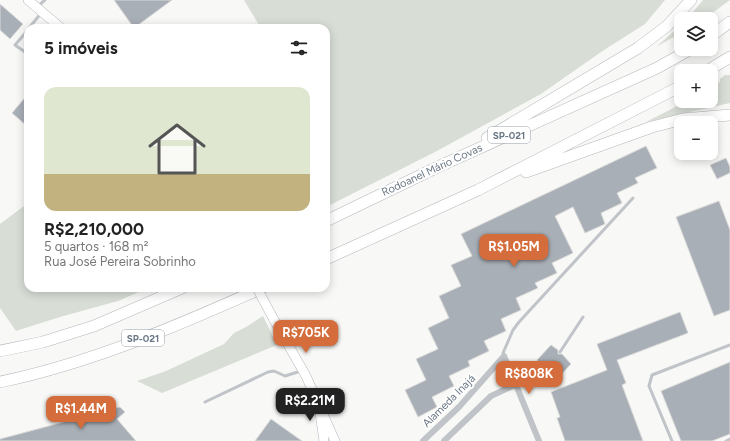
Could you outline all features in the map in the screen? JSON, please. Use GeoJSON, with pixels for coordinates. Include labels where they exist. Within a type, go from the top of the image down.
{"type":"FeatureCollection","features":[{"type":"Feature","properties":{"kind":"highway"},"geometry":{"type":"LineString","coordinates":[[442,165],[638,48],[667,26],[691,0]]}},
{"type":"Feature","properties":{"kind":"highway"},"geometry":{"type":"LineString","coordinates":[[718,31],[730,22]]}},
{"type":"Feature","properties":{"kind":"highway","name":"Rodoanel Mário Covas"},"geometry":{"type":"LineString","coordinates":[[330,219],[442,165],[657,68],[678,56]]}},
{"type":"Feature","properties":{"kind":"highway"},"geometry":{"type":"LineString","coordinates":[[718,64],[730,57]]}},
{"type":"Feature","properties":{"kind":"highway"},"geometry":{"type":"LineString","coordinates":[[330,257],[478,190],[674,90]]}},
{"type":"Feature","properties":{"kind":"highway"},"geometry":{"type":"LineString","coordinates":[[478,190],[652,127],[683,119],[730,115]]}},
{"type":"Feature","properties":{"kind":"highway","name":"SP-021"},"geometry":{"type":"LineString","coordinates":[[0,351],[42,342],[94,326],[173,292]]}},
{"type":"Feature","properties":{"kind":"highway","name":"SP-021"},"geometry":{"type":"LineString","coordinates":[[0,382],[55,369],[101,355],[253,292]]}},
{"type":"Feature","properties":{"kind":"street"},"geometry":{"type":"LineString","coordinates":[[28,0],[53,24]]}},
{"type":"Feature","properties":{"kind":"street"},"geometry":{"type":"LineString","coordinates":[[259,292],[303,370],[318,400],[335,441]]}},
{"type":"Feature","properties":{"kind":"street"},"geometry":{"type":"LineString","coordinates":[[504,356],[539,441]]}},
{"type":"Feature","properties":{"kind":"street","name":"Alameda Inajá"},"geometry":{"type":"LineString","coordinates":[[423,441],[469,396],[504,356]]}},
{"type":"Feature","properties":{"kind":"street"},"geometry":{"type":"LineString","coordinates":[[444,441],[491,396],[515,385]]}},
{"type":"Feature","properties":{"kind":"street"},"geometry":{"type":"LineString","coordinates":[[318,400],[324,441]]}},
{"type":"Feature","properties":{"kind":"lane"},"geometry":{"type":"LineString","coordinates":[[32,24],[45,0]]}},
{"type":"Feature","properties":{"kind":"lane"},"geometry":{"type":"LineString","coordinates":[[24,35],[15,45],[24,52]]}},
{"type":"Feature","properties":{"kind":"lane"},"geometry":{"type":"LineString","coordinates":[[504,356],[503,353],[506,345],[518,322],[633,198]]}},
{"type":"Feature","properties":{"kind":"lane"},"geometry":{"type":"LineString","coordinates":[[560,352],[584,317]]}},
{"type":"Feature","properties":{"kind":"lane"},"geometry":{"type":"LineString","coordinates":[[672,441],[648,386],[652,375],[730,345]]}},
{"type":"Feature","properties":{"kind":"lane"},"geometry":{"type":"LineString","coordinates":[[205,402],[268,372],[274,371],[285,376],[289,376],[303,370]]}},
{"type":"Feature","properties":{"kind":"lane"},"geometry":{"type":"LineString","coordinates":[[515,385],[544,370]]}},
{"type":"Feature","properties":{"kind":"lane"},"geometry":{"type":"LineString","coordinates":[[726,441],[730,439]]}},
{"type":"Feature","properties":{"kind":"shaded area"},"geometry":{"type":"Polygon","coordinates":[[[244,0],[665,0],[645,24],[604,50],[541,94],[435,152],[330,205],[330,24],[258,24],[244,0]]]}},
{"type":"Feature","properties":{"kind":"shaded area"},"geometry":{"type":"Polygon","coordinates":[[[703,0],[730,0],[714,12],[693,12],[703,0]]]}},
{"type":"Feature","properties":{"kind":"shaded area"},"geometry":{"type":"Polygon","coordinates":[[[674,31],[674,37],[656,47],[674,31]]]}},
{"type":"Feature","properties":{"kind":"shaded area"},"geometry":{"type":"Polygon","coordinates":[[[725,75],[730,75],[730,103],[718,106],[718,83],[720,82],[720,79],[725,75]]]}},
{"type":"Feature","properties":{"kind":"shaded area"},"geometry":{"type":"Polygon","coordinates":[[[674,108],[708,108],[646,122],[674,108]]]}},
{"type":"Feature","properties":{"kind":"shaded area"},"geometry":{"type":"Polygon","coordinates":[[[24,206],[24,292],[139,292],[118,301],[16,331],[0,308],[0,224],[24,206]]]}},
{"type":"Feature","properties":{"kind":"shaded area"},"geometry":{"type":"Polygon","coordinates":[[[263,316],[277,345],[162,393],[137,381],[166,371],[224,344],[234,333],[263,316]]]}},
{"type":"Feature","properties":{"kind":"building"},"geometry":{"type":"Polygon","coordinates":[[[114,0],[172,0],[139,24],[131,24],[114,0]]]}},
{"type":"Feature","properties":{"kind":"building"},"geometry":{"type":"Polygon","coordinates":[[[0,4],[23,24],[10,39],[0,30],[0,4]]]}},
{"type":"Feature","properties":{"kind":"building"},"geometry":{"type":"Polygon","coordinates":[[[24,99],[24,124],[12,113],[24,99]]]}},
{"type":"Feature","properties":{"kind":"building"},"geometry":{"type":"Polygon","coordinates":[[[646,146],[657,168],[635,178],[638,183],[617,193],[622,203],[601,213],[605,224],[585,233],[573,207],[555,216],[573,253],[552,263],[557,273],[535,283],[538,288],[516,298],[521,310],[501,319],[506,331],[484,341],[489,351],[468,361],[470,366],[449,376],[454,386],[432,397],[437,407],[418,417],[405,390],[426,380],[416,359],[438,349],[428,328],[449,318],[439,296],[461,286],[451,265],[472,256],[461,234],[646,146]]]}},
{"type":"Feature","properties":{"kind":"building"},"geometry":{"type":"Polygon","coordinates":[[[726,158],[730,167],[730,173],[717,179],[710,165],[726,158]]]}},
{"type":"Feature","properties":{"kind":"building"},"geometry":{"type":"Polygon","coordinates":[[[719,201],[730,230],[730,310],[714,316],[676,217],[719,201]]]}},
{"type":"Feature","properties":{"kind":"building"},"geometry":{"type":"Polygon","coordinates":[[[680,312],[688,333],[617,360],[626,383],[622,385],[643,441],[565,441],[557,418],[560,417],[551,392],[607,370],[597,344],[680,312]]]}},
{"type":"Feature","properties":{"kind":"building"},"geometry":{"type":"Polygon","coordinates":[[[551,345],[558,350],[558,354],[562,354],[571,364],[556,380],[546,372],[546,368],[542,368],[537,360],[551,345]]]}},
{"type":"Feature","properties":{"kind":"building"},"geometry":{"type":"Polygon","coordinates":[[[730,362],[730,434],[712,441],[681,441],[661,391],[730,362]]]}},
{"type":"Feature","properties":{"kind":"building"},"geometry":{"type":"Polygon","coordinates":[[[120,407],[125,412],[117,419],[136,441],[0,441],[0,439],[120,407]]]}},
{"type":"Feature","properties":{"kind":"building"},"geometry":{"type":"Polygon","coordinates":[[[271,419],[302,441],[255,441],[271,419]]]}}]}
